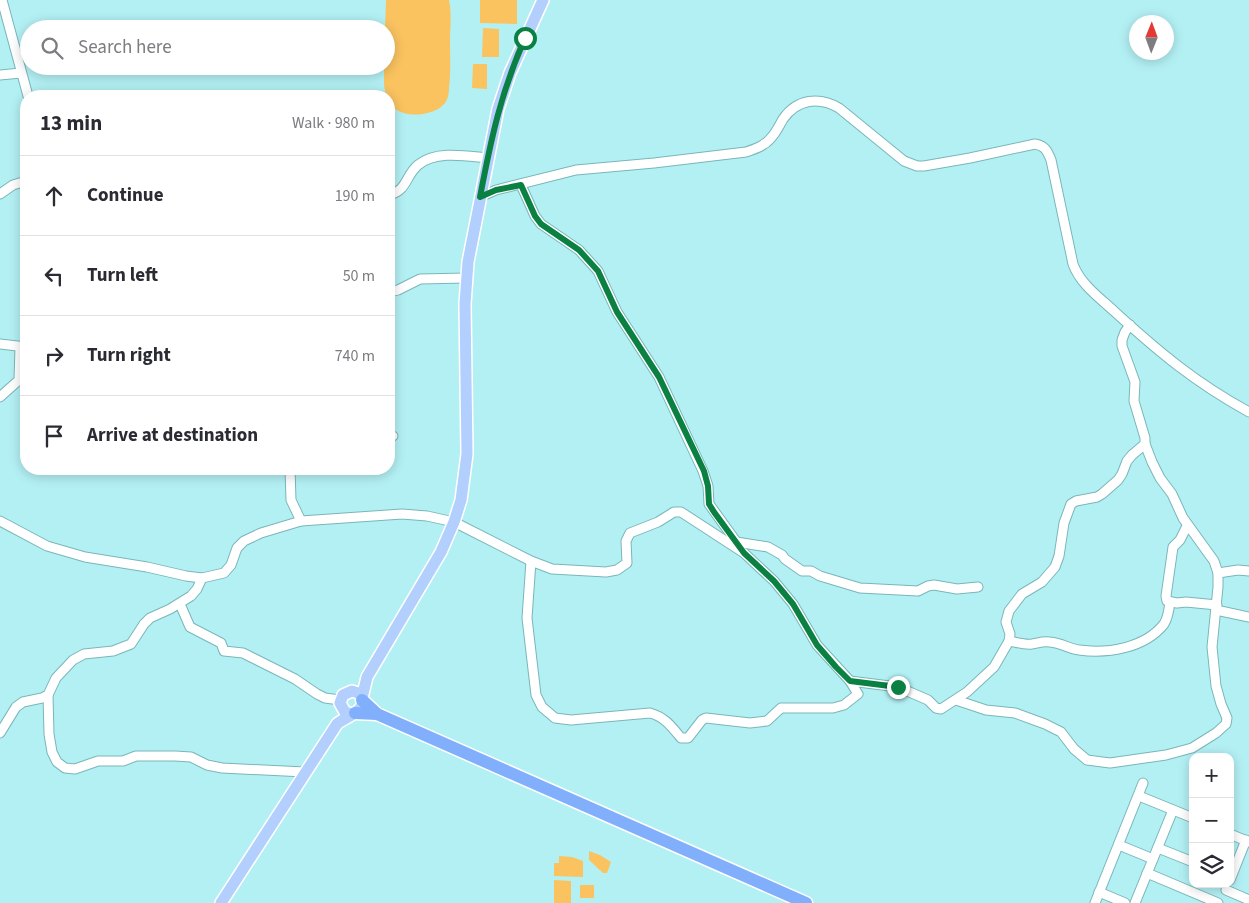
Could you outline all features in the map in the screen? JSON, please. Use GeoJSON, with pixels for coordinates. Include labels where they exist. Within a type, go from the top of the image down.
{"type":"FeatureCollection","features":[{"type":"Feature","properties":{"kind":"highway"},"geometry":{"type":"LineString","coordinates":[[362,699],[377,714],[806,903]]}},
{"type":"Feature","properties":{"kind":"highway"},"geometry":{"type":"LineString","coordinates":[[354,713],[377,714]]}},
{"type":"Feature","properties":{"kind":"main road"},"geometry":{"type":"LineString","coordinates":[[220,903],[337,724],[343,699],[367,677],[441,552],[454,522],[463,488],[467,454],[466,278],[487,158],[498,109],[507,82],[543,0]]}},
{"type":"Feature","properties":{"kind":"main road"},"geometry":{"type":"LineString","coordinates":[[337,724],[362,706],[367,677]]}},
{"type":"Feature","properties":{"kind":"main road"},"geometry":{"type":"LineString","coordinates":[[343,699],[356,692],[362,699]]}},
{"type":"Feature","properties":{"kind":"main road"},"geometry":{"type":"LineString","coordinates":[[343,699],[345,712],[354,713]]}},
{"type":"Feature","properties":{"kind":"street"},"geometry":{"type":"LineString","coordinates":[[2,0],[20,69]]}},
{"type":"Feature","properties":{"kind":"street"},"geometry":{"type":"LineString","coordinates":[[0,75],[20,73]]}},
{"type":"Feature","properties":{"kind":"street"},"geometry":{"type":"LineString","coordinates":[[22,75],[26,90]]}},
{"type":"Feature","properties":{"kind":"street"},"geometry":{"type":"LineString","coordinates":[[480,197],[496,190],[576,170],[746,152],[760,147],[769,140],[784,119],[800,104],[818,100],[828,102],[839,108],[904,161],[917,166],[970,158],[1035,144],[1047,150],[1076,272],[1085,284],[1171,362],[1201,384],[1249,412]]}},
{"type":"Feature","properties":{"kind":"street"},"geometry":{"type":"LineString","coordinates":[[395,193],[398,192],[417,166],[428,159],[453,156],[487,158]]}},
{"type":"Feature","properties":{"kind":"street"},"geometry":{"type":"LineString","coordinates":[[0,194],[13,185],[20,183]]}},
{"type":"Feature","properties":{"kind":"street"},"geometry":{"type":"LineString","coordinates":[[521,185],[535,216],[541,224],[579,250],[598,271],[617,312],[659,377],[704,471],[708,486],[709,504],[744,553]]}},
{"type":"Feature","properties":{"kind":"street"},"geometry":{"type":"LineString","coordinates":[[395,290],[425,278],[466,278]]}},
{"type":"Feature","properties":{"kind":"street"},"geometry":{"type":"LineString","coordinates":[[956,700],[986,710],[1015,713],[1053,727],[1066,737],[1074,749],[1088,760],[1110,763],[1166,755],[1192,748],[1222,729],[1227,718],[1216,686],[1212,648],[1218,573],[1214,561],[1187,526],[1172,494],[1160,478],[1145,444],[1134,401],[1135,382],[1122,346],[1125,332],[1130,325]]}},
{"type":"Feature","properties":{"kind":"street"},"geometry":{"type":"LineString","coordinates":[[0,344],[20,347]]}},
{"type":"Feature","properties":{"kind":"street"},"geometry":{"type":"LineString","coordinates":[[0,397],[20,383]]}},
{"type":"Feature","properties":{"kind":"street"},"geometry":{"type":"LineString","coordinates":[[850,681],[898,687],[924,698],[936,708],[942,709],[980,681],[994,667],[1009,641],[1010,634],[1006,626],[1006,617],[1015,601],[1022,594],[1042,582],[1055,567],[1059,556],[1064,522],[1071,504],[1076,500],[1097,497],[1102,494],[1118,480],[1126,461],[1145,444]]}},
{"type":"Feature","properties":{"kind":"street"},"geometry":{"type":"LineString","coordinates":[[290,475],[291,500],[301,521]]}},
{"type":"Feature","properties":{"kind":"street"},"geometry":{"type":"LineString","coordinates":[[0,521],[47,546],[84,556],[202,578],[224,573],[231,565],[237,548],[244,541],[261,533],[301,521],[402,514],[427,516],[454,522],[531,561],[552,569],[606,572],[617,570],[627,563],[626,541],[628,535],[674,512],[681,512],[744,553],[774,581],[793,604],[817,645],[850,681],[858,694],[844,705],[833,708],[781,708],[767,721],[750,723],[706,718],[702,720],[688,738],[682,738],[670,723],[650,712],[572,720],[555,718],[542,707],[536,695],[527,618],[531,561]]}},
{"type":"Feature","properties":{"kind":"street"},"geometry":{"type":"LineString","coordinates":[[1187,526],[1180,540],[1173,547],[1167,600],[1170,602],[1216,607],[1249,617]]}},
{"type":"Feature","properties":{"kind":"street"},"geometry":{"type":"LineString","coordinates":[[736,542],[768,547],[782,555],[802,571],[811,572],[860,588],[918,591],[934,585],[957,589],[978,587]]}},
{"type":"Feature","properties":{"kind":"street"},"geometry":{"type":"LineString","coordinates":[[1218,573],[1238,570],[1249,571]]}},
{"type":"Feature","properties":{"kind":"street"},"geometry":{"type":"LineString","coordinates":[[202,578],[197,588],[180,604],[150,618],[131,644],[113,651],[84,654],[73,660],[56,678],[48,695],[48,727],[52,752],[57,762],[65,768],[75,769],[98,761],[123,761],[136,756],[175,756],[191,757],[207,765],[222,768],[305,772]]}},
{"type":"Feature","properties":{"kind":"street"},"geometry":{"type":"LineString","coordinates":[[1009,641],[1032,644],[1048,641],[1065,644],[1080,650],[1110,651],[1130,646],[1154,634],[1167,618],[1170,602]]}},
{"type":"Feature","properties":{"kind":"street"},"geometry":{"type":"LineString","coordinates":[[180,604],[190,627],[221,643],[224,650],[243,653],[294,679],[317,694],[343,699]]}},
{"type":"Feature","properties":{"kind":"street"},"geometry":{"type":"LineString","coordinates":[[0,734],[16,707],[23,702],[48,695]]}},
{"type":"Feature","properties":{"kind":"street"},"geometry":{"type":"LineString","coordinates":[[1094,903],[1143,783]]}},
{"type":"Feature","properties":{"kind":"street"},"geometry":{"type":"LineString","coordinates":[[1139,796],[1189,816]]}},
{"type":"Feature","properties":{"kind":"street"},"geometry":{"type":"LineString","coordinates":[[1135,903],[1173,810]]}},
{"type":"Feature","properties":{"kind":"street"},"geometry":{"type":"LineString","coordinates":[[1234,836],[1248,841],[1234,871]]}},
{"type":"Feature","properties":{"kind":"street"},"geometry":{"type":"LineString","coordinates":[[1119,845],[1153,859]]}},
{"type":"Feature","properties":{"kind":"street"},"geometry":{"type":"LineString","coordinates":[[1158,848],[1189,860]]}},
{"type":"Feature","properties":{"kind":"street"},"geometry":{"type":"LineString","coordinates":[[1147,873],[1220,903],[1226,888]]}},
{"type":"Feature","properties":{"kind":"street"},"geometry":{"type":"LineString","coordinates":[[1234,886],[1249,900]]}},
{"type":"Feature","properties":{"kind":"street"},"geometry":{"type":"LineString","coordinates":[[1099,892],[1125,903]]}},
{"type":"Feature","properties":{"kind":"shaded area"},"geometry":{"type":"Polygon","coordinates":[[[386,0],[449,0],[451,21],[449,94],[445,103],[439,108],[422,114],[412,114],[404,113],[395,108],[395,90],[385,90],[384,75],[395,75],[395,20],[385,20],[386,0]]]}},
{"type":"Feature","properties":{"kind":"shaded area"},"geometry":{"type":"Polygon","coordinates":[[[480,0],[517,0],[517,24],[480,23],[480,0]]]}},
{"type":"Feature","properties":{"kind":"shaded area"},"geometry":{"type":"Polygon","coordinates":[[[483,28],[499,29],[499,57],[482,57],[483,28]]]}},
{"type":"Feature","properties":{"kind":"shaded area"},"geometry":{"type":"Polygon","coordinates":[[[473,64],[487,64],[487,89],[472,88],[473,64]]]}},
{"type":"Feature","properties":{"kind":"shaded area"},"geometry":{"type":"Polygon","coordinates":[[[589,851],[611,862],[607,873],[603,873],[589,860],[589,851]]]}},
{"type":"Feature","properties":{"kind":"shaded area"},"geometry":{"type":"Polygon","coordinates":[[[559,856],[572,857],[583,861],[583,877],[554,876],[554,863],[559,863],[559,856]]]}},
{"type":"Feature","properties":{"kind":"shaded area"},"geometry":{"type":"Polygon","coordinates":[[[554,880],[571,881],[571,903],[554,903],[554,880]]]}},
{"type":"Feature","properties":{"kind":"shaded area"},"geometry":{"type":"Polygon","coordinates":[[[580,885],[594,885],[594,898],[580,898],[580,885]]]}},
{"type":"Feature","properties":{"kind":"route"},"geometry":{"type":"LineString","coordinates":[[525,38],[510,73],[498,109],[480,197],[496,190],[521,185],[535,216],[541,224],[579,250],[598,271],[617,312],[659,377],[704,471],[708,486],[709,504],[714,512],[744,553],[774,581],[793,604],[817,645],[850,681],[898,687]]}}]}
